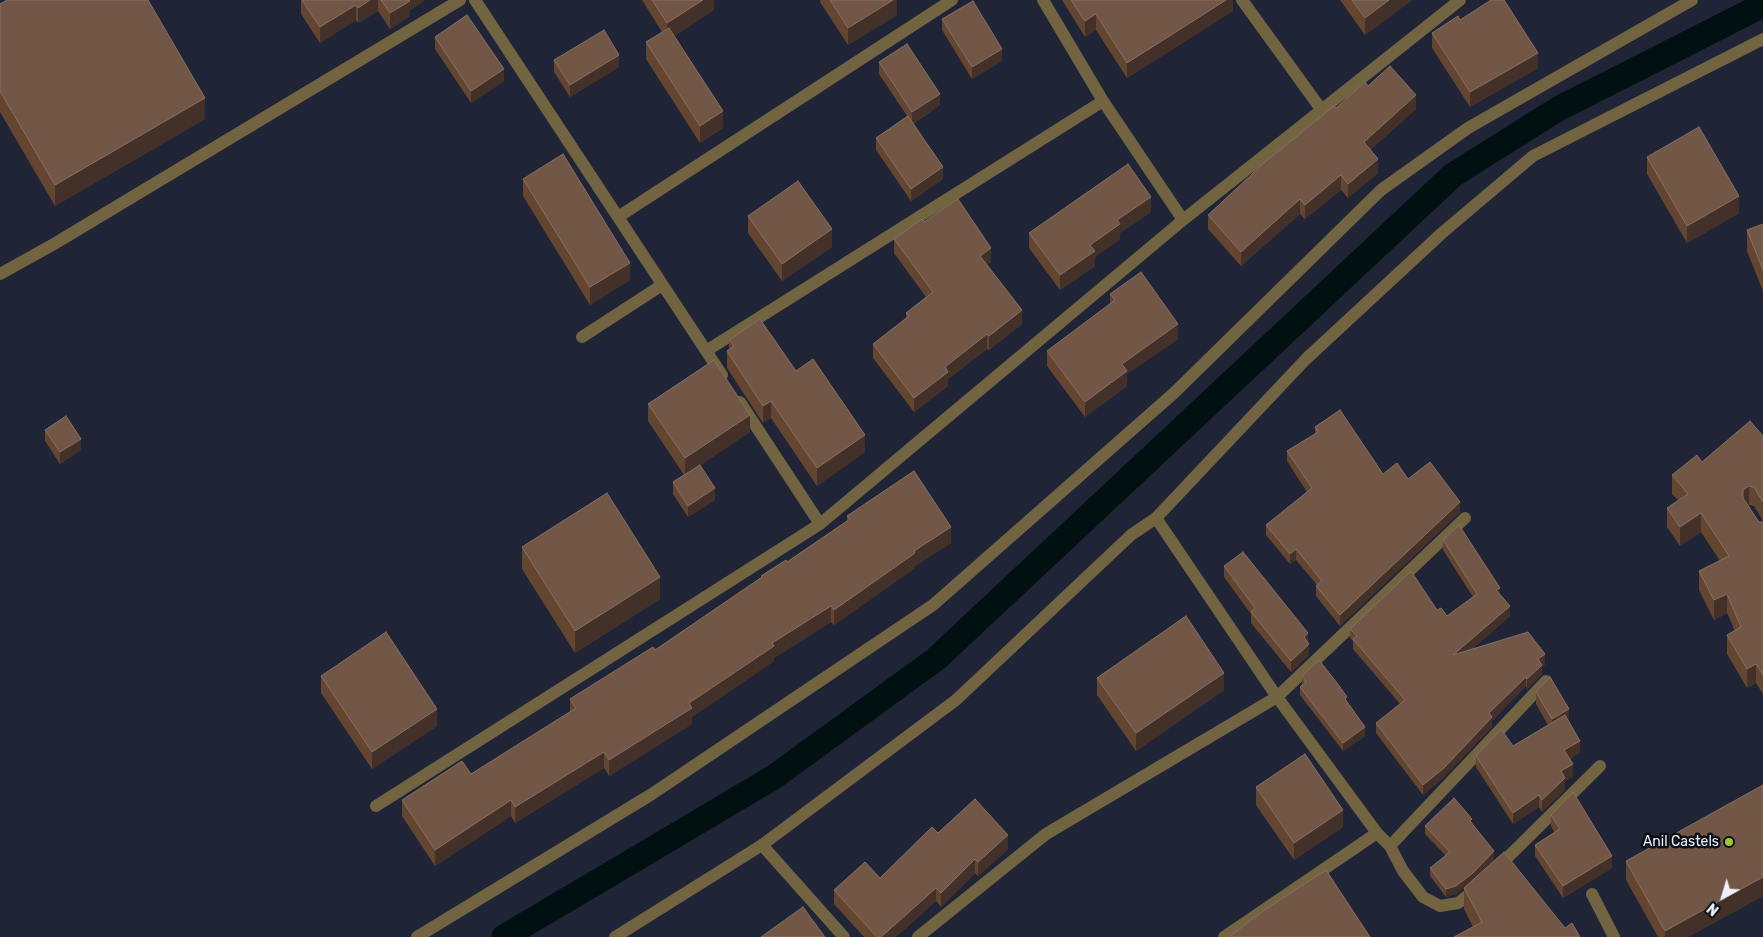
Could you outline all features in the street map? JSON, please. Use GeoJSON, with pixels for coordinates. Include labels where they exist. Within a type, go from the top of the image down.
{"type":"FeatureCollection","features":[{"type":"Feature","properties":{"kind":"street"},"geometry":{"type":"LineString","coordinates":[[0,274],[54,244],[460,0]]}},
{"type":"Feature","properties":{"kind":"street"},"geometry":{"type":"LineString","coordinates":[[475,0],[820,524]]}},
{"type":"Feature","properties":{"kind":"street"},"geometry":{"type":"LineString","coordinates":[[618,217],[952,0]]}},
{"type":"Feature","properties":{"kind":"street"},"geometry":{"type":"LineString","coordinates":[[1043,0],[1103,101],[1183,220]]}},
{"type":"Feature","properties":{"kind":"street"},"geometry":{"type":"LineString","coordinates":[[1242,0],[1321,109]]}},
{"type":"Feature","properties":{"kind":"street"},"geometry":{"type":"LineString","coordinates":[[376,806],[820,524],[1183,220],[1460,0]]}},
{"type":"Feature","properties":{"kind":"street"},"geometry":{"type":"LineString","coordinates":[[417,937],[652,794],[933,605],[1174,393],[1381,190],[1468,128],[1692,0]]}},
{"type":"Feature","properties":{"kind":"street"},"geometry":{"type":"LineString","coordinates":[[616,937],[762,845],[956,700],[1131,536],[1156,518],[1306,359],[1442,233],[1533,156],[1763,39]]}},
{"type":"Feature","properties":{"kind":"street"},"geometry":{"type":"LineString","coordinates":[[706,351],[1103,101]]}},
{"type":"Feature","properties":{"kind":"street"},"geometry":{"type":"LineString","coordinates":[[582,337],[662,285]]}},
{"type":"Feature","properties":{"kind":"street"},"geometry":{"type":"LineString","coordinates":[[1156,518],[1277,697],[1377,833],[1390,846],[1403,871],[1423,897],[1440,906],[1458,903],[1478,887],[1600,766]]}},
{"type":"Feature","properties":{"kind":"street"},"geometry":{"type":"LineString","coordinates":[[918,937],[1046,834],[1277,697],[1465,518]]}},
{"type":"Feature","properties":{"kind":"street"},"geometry":{"type":"LineString","coordinates":[[1390,846],[1546,681]]}},
{"type":"Feature","properties":{"kind":"street"},"geometry":{"type":"LineString","coordinates":[[1224,937],[1377,833]]}},
{"type":"Feature","properties":{"kind":"street"},"geometry":{"type":"LineString","coordinates":[[762,845],[844,937]]}},
{"type":"Feature","properties":{"kind":"street"},"geometry":{"type":"LineString","coordinates":[[1592,894],[1614,937]]}},
{"type":"Feature","properties":{"kind":"building"},"geometry":{"type":"Polygon","coordinates":[[[7,0],[148,0],[205,98],[55,185],[0,91],[0,4],[7,0]]]}},
{"type":"Feature","properties":{"kind":"building"},"geometry":{"type":"Polygon","coordinates":[[[302,0],[370,0],[358,8],[356,5],[320,27],[302,0]]]}},
{"type":"Feature","properties":{"kind":"building"},"geometry":{"type":"Polygon","coordinates":[[[381,0],[409,0],[410,1],[390,13],[381,0]]]}},
{"type":"Feature","properties":{"kind":"building"},"geometry":{"type":"Polygon","coordinates":[[[652,0],[703,0],[667,23],[652,0]]]}},
{"type":"Feature","properties":{"kind":"building"},"geometry":{"type":"Polygon","coordinates":[[[830,0],[893,0],[848,28],[830,0]]]}},
{"type":"Feature","properties":{"kind":"building"},"geometry":{"type":"Polygon","coordinates":[[[1071,0],[1226,0],[1127,63],[1096,14],[1085,21],[1071,0]]]}},
{"type":"Feature","properties":{"kind":"building"},"geometry":{"type":"Polygon","coordinates":[[[1352,0],[1389,0],[1365,18],[1352,0]]]}},
{"type":"Feature","properties":{"kind":"building"},"geometry":{"type":"Polygon","coordinates":[[[1491,0],[1504,0],[1538,53],[1470,92],[1432,33],[1458,16],[1460,20],[1491,0]]]}},
{"type":"Feature","properties":{"kind":"building"},"geometry":{"type":"Polygon","coordinates":[[[973,1],[1002,49],[972,67],[942,19],[973,1]]]}},
{"type":"Feature","properties":{"kind":"building"},"geometry":{"type":"Polygon","coordinates":[[[467,15],[504,69],[471,91],[435,37],[467,15]]]}},
{"type":"Feature","properties":{"kind":"building"},"geometry":{"type":"Polygon","coordinates":[[[669,28],[723,111],[700,126],[646,42],[669,28]]]}},
{"type":"Feature","properties":{"kind":"building"},"geometry":{"type":"Polygon","coordinates":[[[604,30],[619,55],[570,85],[554,60],[604,30]]]}},
{"type":"Feature","properties":{"kind":"building"},"geometry":{"type":"Polygon","coordinates":[[[907,44],[940,94],[912,112],[879,62],[907,44]]]}},
{"type":"Feature","properties":{"kind":"building"},"geometry":{"type":"Polygon","coordinates":[[[1390,66],[1416,95],[1364,142],[1378,159],[1348,184],[1341,175],[1305,205],[1300,199],[1241,252],[1208,215],[1265,162],[1334,106],[1336,108],[1365,82],[1368,86],[1390,66]]]}},
{"type":"Feature","properties":{"kind":"building"},"geometry":{"type":"Polygon","coordinates":[[[908,116],[943,167],[911,189],[876,138],[908,116]]]}},
{"type":"Feature","properties":{"kind":"building"},"geometry":{"type":"Polygon","coordinates":[[[1699,127],[1739,196],[1687,226],[1647,157],[1699,127]]]}},
{"type":"Feature","properties":{"kind":"building"},"geometry":{"type":"Polygon","coordinates":[[[563,154],[630,263],[590,287],[523,179],[563,154]]]}},
{"type":"Feature","properties":{"kind":"building"},"geometry":{"type":"Polygon","coordinates":[[[1128,164],[1151,197],[1117,220],[1120,224],[1090,245],[1095,251],[1060,275],[1029,233],[1128,164]]]}},
{"type":"Feature","properties":{"kind":"building"},"geometry":{"type":"Polygon","coordinates":[[[798,181],[832,229],[782,264],[748,216],[798,181]]]}},
{"type":"Feature","properties":{"kind":"building"},"geometry":{"type":"Polygon","coordinates":[[[958,199],[991,248],[980,256],[1022,310],[989,336],[987,334],[945,367],[948,372],[914,398],[873,344],[909,316],[906,313],[933,292],[894,239],[922,219],[924,222],[958,199]]]}},
{"type":"Feature","properties":{"kind":"building"},"geometry":{"type":"Polygon","coordinates":[[[1763,224],[1763,270],[1747,230],[1763,224]]]}},
{"type":"Feature","properties":{"kind":"building"},"geometry":{"type":"Polygon","coordinates":[[[1141,272],[1178,324],[1122,364],[1127,371],[1085,402],[1047,351],[1115,300],[1110,294],[1141,272]]]}},
{"type":"Feature","properties":{"kind":"building"},"geometry":{"type":"Polygon","coordinates":[[[760,319],[796,371],[813,359],[865,435],[817,468],[771,401],[763,406],[727,351],[734,346],[729,340],[760,319]]]}},
{"type":"Feature","properties":{"kind":"building"},"geometry":{"type":"Polygon","coordinates":[[[714,360],[750,415],[685,458],[648,404],[714,360]]]}},
{"type":"Feature","properties":{"kind":"building"},"geometry":{"type":"Polygon","coordinates":[[[1340,410],[1383,474],[1397,463],[1408,479],[1430,462],[1460,502],[1340,615],[1316,586],[1322,581],[1296,549],[1290,554],[1266,525],[1312,488],[1287,451],[1318,432],[1315,427],[1340,410]]]}},
{"type":"Feature","properties":{"kind":"building"},"geometry":{"type":"Polygon","coordinates":[[[66,416],[81,439],[60,452],[45,430],[66,416]]]}},
{"type":"Feature","properties":{"kind":"building"},"geometry":{"type":"Polygon","coordinates":[[[1750,421],[1763,436],[1763,502],[1754,487],[1749,486],[1743,490],[1743,498],[1759,522],[1763,522],[1763,675],[1756,664],[1747,669],[1727,635],[1741,627],[1727,594],[1714,600],[1699,571],[1729,556],[1701,513],[1680,527],[1667,508],[1688,494],[1672,475],[1697,455],[1702,462],[1750,421]]]}},
{"type":"Feature","properties":{"kind":"building"},"geometry":{"type":"Polygon","coordinates":[[[700,465],[715,488],[688,506],[673,482],[700,465]]]}},
{"type":"Feature","properties":{"kind":"building"},"geometry":{"type":"Polygon","coordinates":[[[914,471],[951,527],[914,551],[915,553],[834,610],[831,606],[772,643],[774,646],[689,703],[692,708],[609,760],[604,752],[515,807],[511,800],[435,850],[402,800],[462,761],[471,774],[576,708],[570,699],[653,647],[655,650],[761,576],[786,560],[787,562],[850,519],[847,516],[914,471]]]}},
{"type":"Feature","properties":{"kind":"building"},"geometry":{"type":"Polygon","coordinates":[[[607,493],[660,577],[575,631],[522,547],[607,493]]]}},
{"type":"Feature","properties":{"kind":"building"},"geometry":{"type":"Polygon","coordinates":[[[1459,525],[1500,588],[1496,590],[1510,606],[1453,655],[1528,632],[1545,654],[1538,659],[1542,665],[1527,679],[1526,677],[1489,713],[1492,717],[1444,768],[1423,785],[1376,723],[1405,700],[1353,639],[1357,636],[1350,629],[1411,571],[1437,610],[1441,608],[1447,616],[1477,594],[1443,540],[1459,525]]]}},
{"type":"Feature","properties":{"kind":"building"},"geometry":{"type":"Polygon","coordinates":[[[1243,552],[1308,633],[1304,637],[1309,644],[1291,661],[1251,612],[1255,608],[1224,566],[1243,552]]]}},
{"type":"Feature","properties":{"kind":"building"},"geometry":{"type":"Polygon","coordinates":[[[1186,616],[1224,673],[1136,733],[1097,678],[1186,616]]]}},
{"type":"Feature","properties":{"kind":"building"},"geometry":{"type":"Polygon","coordinates":[[[386,632],[437,709],[372,752],[321,676],[386,632]]]}},
{"type":"Feature","properties":{"kind":"building"},"geometry":{"type":"Polygon","coordinates":[[[1319,660],[1347,697],[1345,699],[1365,727],[1343,743],[1300,687],[1306,682],[1302,676],[1319,660]]]}},
{"type":"Feature","properties":{"kind":"building"},"geometry":{"type":"Polygon","coordinates":[[[1550,677],[1569,709],[1552,719],[1536,692],[1550,677]]]}},
{"type":"Feature","properties":{"kind":"building"},"geometry":{"type":"Polygon","coordinates":[[[1565,715],[1580,741],[1564,750],[1573,764],[1561,771],[1565,778],[1542,800],[1539,795],[1513,813],[1476,756],[1501,729],[1513,746],[1565,715]]]}},
{"type":"Feature","properties":{"kind":"building"},"geometry":{"type":"Polygon","coordinates":[[[1305,754],[1343,810],[1294,843],[1256,787],[1305,754]]]}},
{"type":"Feature","properties":{"kind":"building","name":"Anil Castels"},"geometry":{"type":"Polygon","coordinates":[[[1763,785],[1763,877],[1665,931],[1626,861],[1763,785]]]}},
{"type":"Feature","properties":{"kind":"building"},"geometry":{"type":"Polygon","coordinates":[[[1573,792],[1612,856],[1563,886],[1535,845],[1560,829],[1551,815],[1573,792]]]}},
{"type":"Feature","properties":{"kind":"building"},"geometry":{"type":"Polygon","coordinates":[[[1454,798],[1472,819],[1470,821],[1494,851],[1473,873],[1456,886],[1446,889],[1430,868],[1450,852],[1425,826],[1454,798]]]}},
{"type":"Feature","properties":{"kind":"building"},"geometry":{"type":"Polygon","coordinates":[[[975,799],[1008,835],[978,862],[975,859],[941,893],[936,888],[881,937],[877,937],[834,890],[865,862],[880,878],[932,827],[938,833],[975,799]]]}},
{"type":"Feature","properties":{"kind":"building"},"geometry":{"type":"Polygon","coordinates":[[[1504,852],[1565,928],[1572,923],[1580,937],[1454,937],[1482,922],[1464,888],[1504,852]]]}},
{"type":"Feature","properties":{"kind":"building"},"geometry":{"type":"Polygon","coordinates":[[[1326,870],[1370,937],[1229,937],[1263,911],[1326,870]]]}},
{"type":"Feature","properties":{"kind":"building"},"geometry":{"type":"Polygon","coordinates":[[[803,907],[825,937],[761,937],[803,907]]]}},
{"type":"Feature","properties":{"kind":"waterway"},"geometry":{"type":"LineString","coordinates":[[504,937],[774,777],[936,659],[1453,175],[1558,109],[1763,5]]}},
{"type":"Feature","properties":{"kind":"place","name":"Anil Castels"},"geometry":{"type":"Point","coordinates":[1729,842]}}]}
